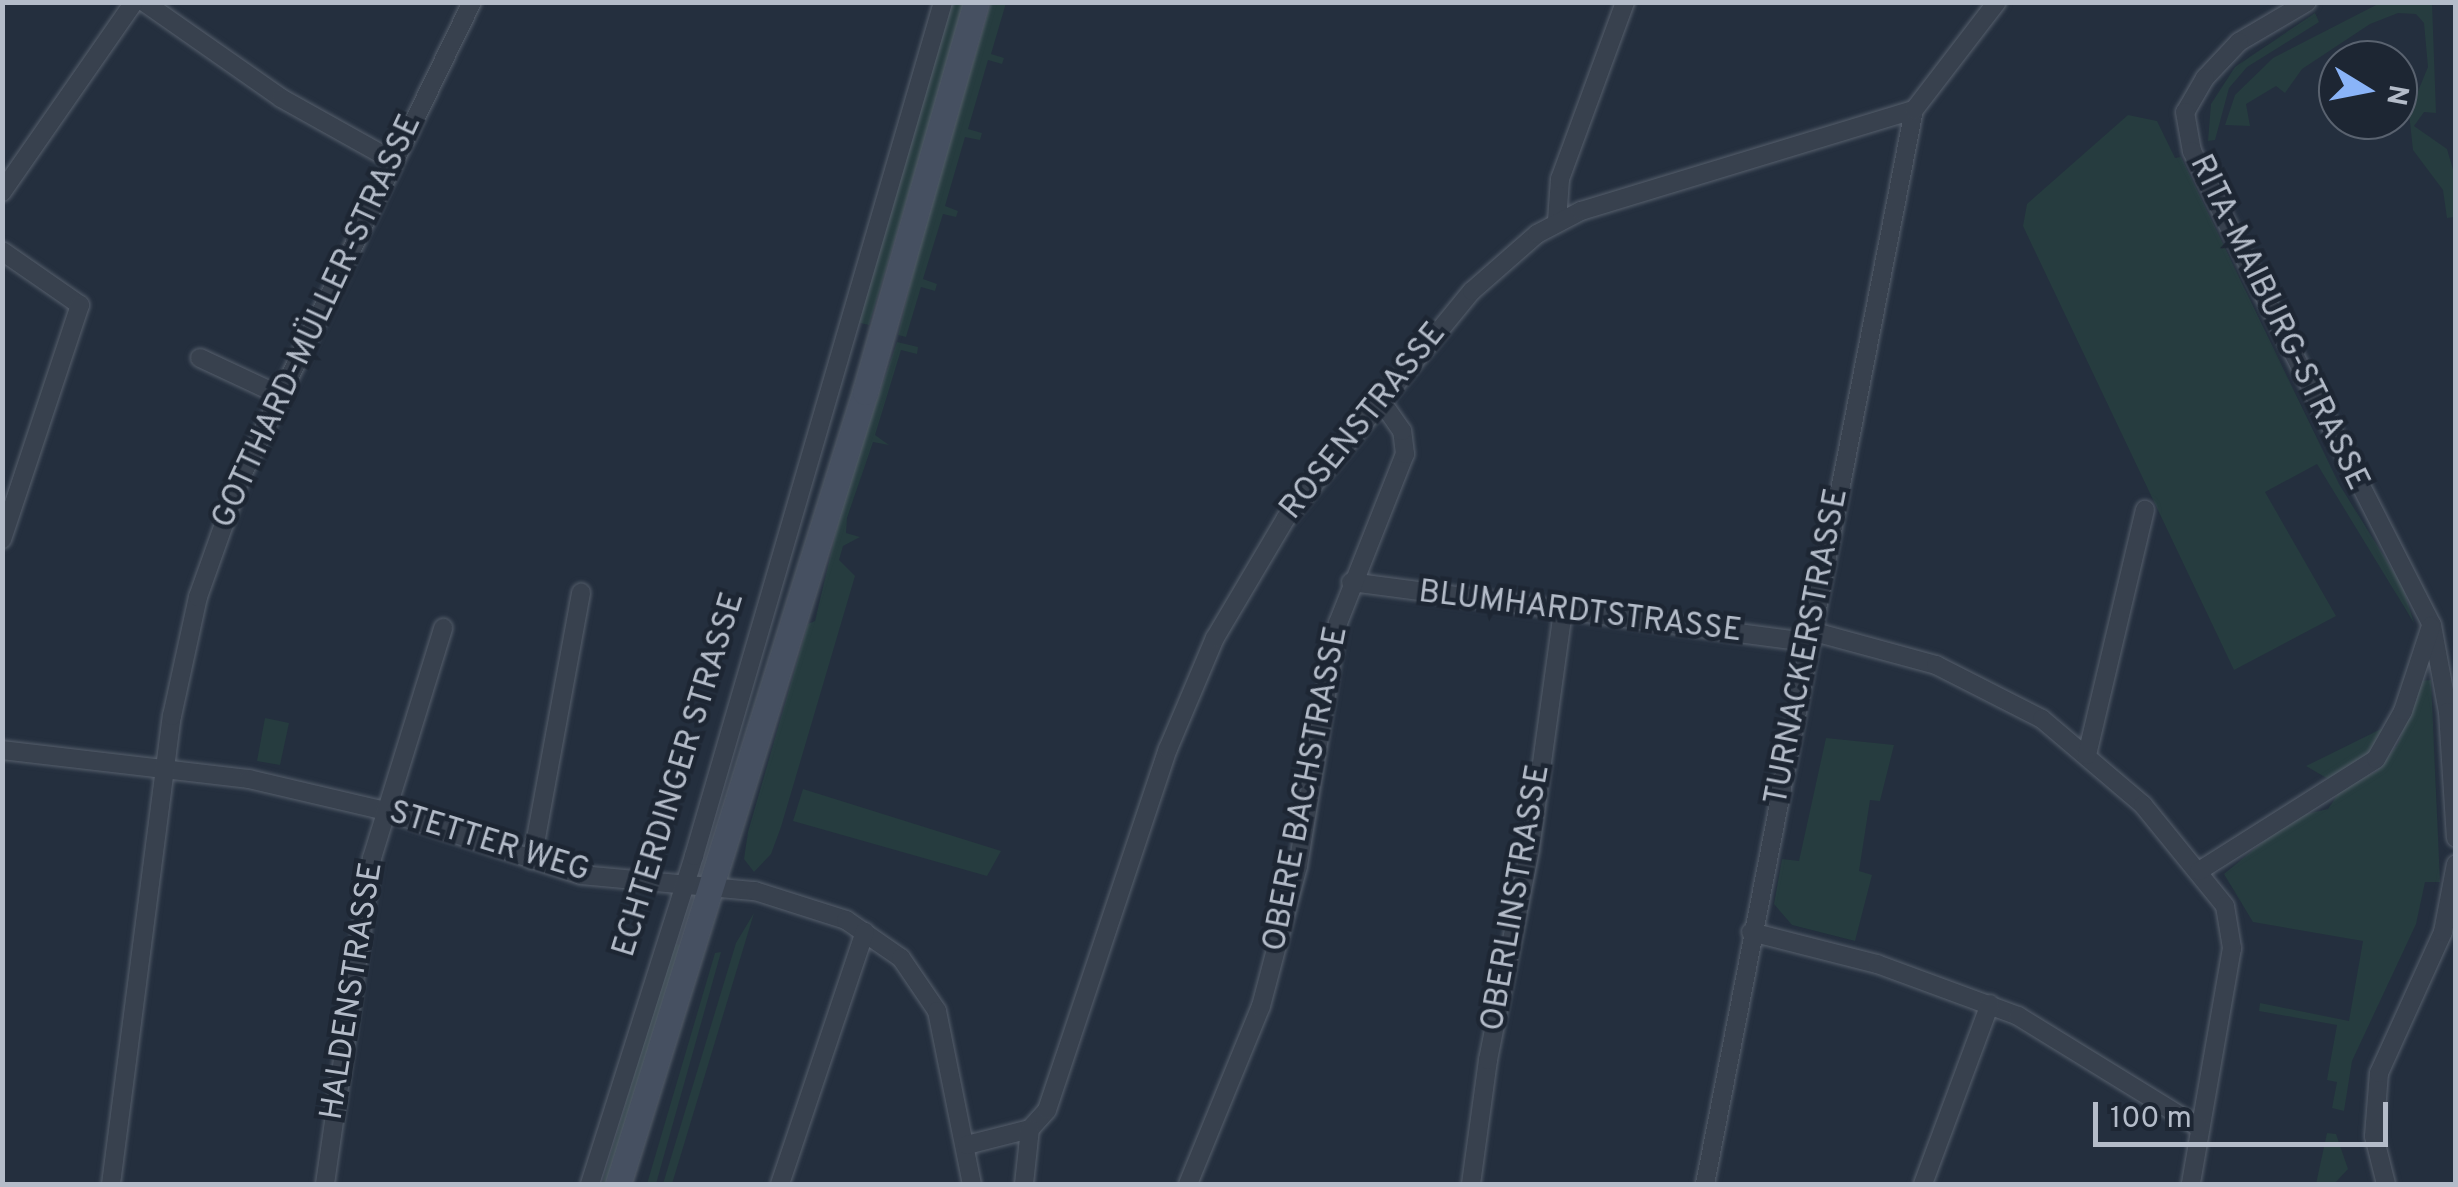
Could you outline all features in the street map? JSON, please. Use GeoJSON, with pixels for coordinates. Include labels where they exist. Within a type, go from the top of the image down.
{"type":"FeatureCollection","features":[{"type":"Feature","properties":{"kind":"main road","name":"ECHTERDINGER STRASSE"},"geometry":{"type":"LineString","coordinates":[[618,1184],[865,392],[976,2]]}},
{"type":"Feature","properties":{"kind":"street"},"geometry":{"type":"LineString","coordinates":[[2,192],[134,2]]}},
{"type":"Feature","properties":{"kind":"street"},"geometry":{"type":"LineString","coordinates":[[144,2],[281,98],[390,159]]}},
{"type":"Feature","properties":{"kind":"street","name":"GOTTHARD-MÜLLER-STRASSE"},"geometry":{"type":"LineString","coordinates":[[111,1184],[165,766],[198,597],[279,396],[390,159],[472,2]]}},
{"type":"Feature","properties":{"kind":"street","name":"ECHTERDINGER STRASSE"},"geometry":{"type":"LineString","coordinates":[[590,1184],[684,886],[943,2]]}},
{"type":"Feature","properties":{"kind":"street"},"geometry":{"type":"LineString","coordinates":[[1557,221],[1565,162],[1625,2]]}},
{"type":"Feature","properties":{"kind":"street"},"geometry":{"type":"LineString","coordinates":[[1914,110],[1997,2]]}},
{"type":"Feature","properties":{"kind":"street","name":"RITA-MAIBURG-STRASSE"},"geometry":{"type":"LineString","coordinates":[[2307,2],[2239,42],[2205,78],[2185,112],[2192,151],[2432,625],[2448,712],[2456,838]]}},
{"type":"Feature","properties":{"kind":"street","name":"ROSENSTRASSE"},"geometry":{"type":"LineString","coordinates":[[1024,1184],[1030,1129],[1047,1110],[1162,764],[1215,638],[1286,518],[1380,398],[1494,268],[1557,221],[1811,137],[1914,110]]}},
{"type":"Feature","properties":{"kind":"street","name":"TURNACKERSTRASSE"},"geometry":{"type":"LineString","coordinates":[[1705,1184],[1914,110]]}},
{"type":"Feature","properties":{"kind":"street"},"geometry":{"type":"LineString","coordinates":[[2,251],[80,304],[2,539]]}},
{"type":"Feature","properties":{"kind":"street"},"geometry":{"type":"LineString","coordinates":[[200,358],[279,396]]}},
{"type":"Feature","properties":{"kind":"street"},"geometry":{"type":"LineString","coordinates":[[830,383],[865,392]]}},
{"type":"Feature","properties":{"kind":"street","name":"OBERE BACHSTRASSE"},"geometry":{"type":"LineString","coordinates":[[1188,1184],[1249,1042],[1277,949],[1304,831],[1338,623],[1351,582],[1405,454],[1402,431],[1380,398]]}},
{"type":"Feature","properties":{"kind":"street"},"geometry":{"type":"LineString","coordinates":[[2088,755],[2145,510]]}},
{"type":"Feature","properties":{"kind":"street","name":"BLUMHARDTSTRASSE"},"geometry":{"type":"LineString","coordinates":[[1351,582],[1563,610],[1810,636],[1908,656],[1967,679],[2042,719],[2088,755],[2199,871],[2225,906],[2234,932],[2191,1184]]}},
{"type":"Feature","properties":{"kind":"street"},"geometry":{"type":"LineString","coordinates":[[532,860],[581,592]]}},
{"type":"Feature","properties":{"kind":"street","name":"OBERLINSTRASSE"},"geometry":{"type":"LineString","coordinates":[[1472,1184],[1488,1060],[1530,849],[1563,610]]}},
{"type":"Feature","properties":{"kind":"street"},"geometry":{"type":"LineString","coordinates":[[2199,871],[2376,759],[2404,710],[2432,625]]}},
{"type":"Feature","properties":{"kind":"street","name":"HALDENSTRASSE"},"geometry":{"type":"LineString","coordinates":[[325,1184],[366,889],[385,811],[443,628]]}},
{"type":"Feature","properties":{"kind":"street","name":"STETTER WEG"},"geometry":{"type":"LineString","coordinates":[[2,750],[165,766],[385,811],[581,875],[714,886],[781,898],[864,932],[901,958],[932,1000],[952,1060],[972,1184]]}},
{"type":"Feature","properties":{"kind":"street"},"geometry":{"type":"LineString","coordinates":[[2386,1184],[2374,1136],[2379,1073],[2443,932],[2456,864]]}},
{"type":"Feature","properties":{"kind":"street"},"geometry":{"type":"LineString","coordinates":[[780,1184],[864,932]]}},
{"type":"Feature","properties":{"kind":"street"},"geometry":{"type":"LineString","coordinates":[[1752,932],[1877,964],[1990,1004],[2084,1052],[2200,1128]]}},
{"type":"Feature","properties":{"kind":"street"},"geometry":{"type":"LineString","coordinates":[[1923,1184],[1990,1004]]}},
{"type":"Feature","properties":{"kind":"street"},"geometry":{"type":"LineString","coordinates":[[966,1145],[1030,1129]]}},
{"type":"Feature","properties":{"kind":"green space"},"geometry":{"type":"Polygon","coordinates":[[[951,3],[966,3],[869,325],[856,322],[951,3]]]}},
{"type":"Feature","properties":{"kind":"green space"},"geometry":{"type":"Polygon","coordinates":[[[991,3],[1006,3],[991,54],[1004,58],[1002,64],[988,60],[968,129],[982,133],[980,140],[965,137],[945,206],[958,211],[956,217],[943,214],[923,279],[937,284],[935,291],[921,287],[906,337],[898,335],[929,207],[991,3]]]}},
{"type":"Feature","properties":{"kind":"green space"},"geometry":{"type":"Polygon","coordinates":[[[2380,3],[2432,3],[2436,113],[2424,112],[2418,120],[2418,91],[2428,67],[2424,23],[2416,14],[2398,13],[2370,24],[2346,40],[2318,40],[2318,58],[2302,69],[2285,93],[2276,86],[2246,104],[2250,126],[2225,125],[2235,95],[2273,58],[2380,3]]]}},
{"type":"Feature","properties":{"kind":"green space"},"geometry":{"type":"Polygon","coordinates":[[[2315,13],[2319,22],[2247,67],[2229,88],[2215,140],[2208,141],[2211,104],[2235,67],[2315,13]]]}},
{"type":"Feature","properties":{"kind":"green space"},"geometry":{"type":"Polygon","coordinates":[[[2128,115],[2157,121],[2175,158],[2181,157],[2339,484],[2403,587],[2414,623],[2317,464],[2265,492],[2336,616],[2234,670],[2023,226],[2027,204],[2128,115]]]}},
{"type":"Feature","properties":{"kind":"green space"},"geometry":{"type":"Polygon","coordinates":[[[2418,129],[2447,149],[2455,176],[2455,217],[2447,218],[2443,190],[2413,150],[2412,140],[2418,140],[2418,129]]]}},
{"type":"Feature","properties":{"kind":"green space"},"geometry":{"type":"Polygon","coordinates":[[[897,342],[918,347],[917,354],[901,350],[875,435],[889,445],[873,442],[847,518],[846,533],[860,537],[843,546],[839,560],[855,576],[781,827],[771,854],[754,872],[744,859],[748,832],[808,624],[815,621],[846,490],[897,342]]]}},
{"type":"Feature","properties":{"kind":"green space"},"geometry":{"type":"Polygon","coordinates":[[[2431,680],[2440,882],[2425,882],[2416,924],[2352,1061],[2344,1111],[2332,1108],[2337,1082],[2327,1080],[2337,1025],[2259,1011],[2260,1003],[2349,1021],[2363,941],[2253,922],[2224,874],[2293,817],[2328,809],[2340,791],[2377,771],[2398,744],[2420,681],[2431,680]]]}},
{"type":"Feature","properties":{"kind":"green space"},"geometry":{"type":"Polygon","coordinates":[[[265,718],[289,723],[280,765],[257,761],[265,718]]]}},
{"type":"Feature","properties":{"kind":"green space"},"geometry":{"type":"Polygon","coordinates":[[[2381,729],[2387,733],[2371,756],[2330,780],[2306,766],[2381,729]]]}},
{"type":"Feature","properties":{"kind":"green space"},"geometry":{"type":"Polygon","coordinates":[[[1826,738],[1894,745],[1880,801],[1870,800],[1859,871],[1872,875],[1855,941],[1792,925],[1774,904],[1782,859],[1799,861],[1826,738]]]}},
{"type":"Feature","properties":{"kind":"green space"},"geometry":{"type":"Polygon","coordinates":[[[803,789],[1001,851],[987,876],[793,821],[803,789]]]}},
{"type":"Feature","properties":{"kind":"green space"},"geometry":{"type":"Polygon","coordinates":[[[754,913],[672,1184],[663,1184],[736,943],[754,913]]]}},
{"type":"Feature","properties":{"kind":"green space"},"geometry":{"type":"Polygon","coordinates":[[[673,943],[680,945],[609,1184],[602,1184],[673,943]]]}},
{"type":"Feature","properties":{"kind":"green space"},"geometry":{"type":"Polygon","coordinates":[[[721,952],[656,1184],[647,1184],[715,953],[721,952]]]}},
{"type":"Feature","properties":{"kind":"green space"},"geometry":{"type":"Polygon","coordinates":[[[2327,1133],[2336,1134],[2348,1169],[2334,1184],[2316,1184],[2327,1133]]]}}]}
